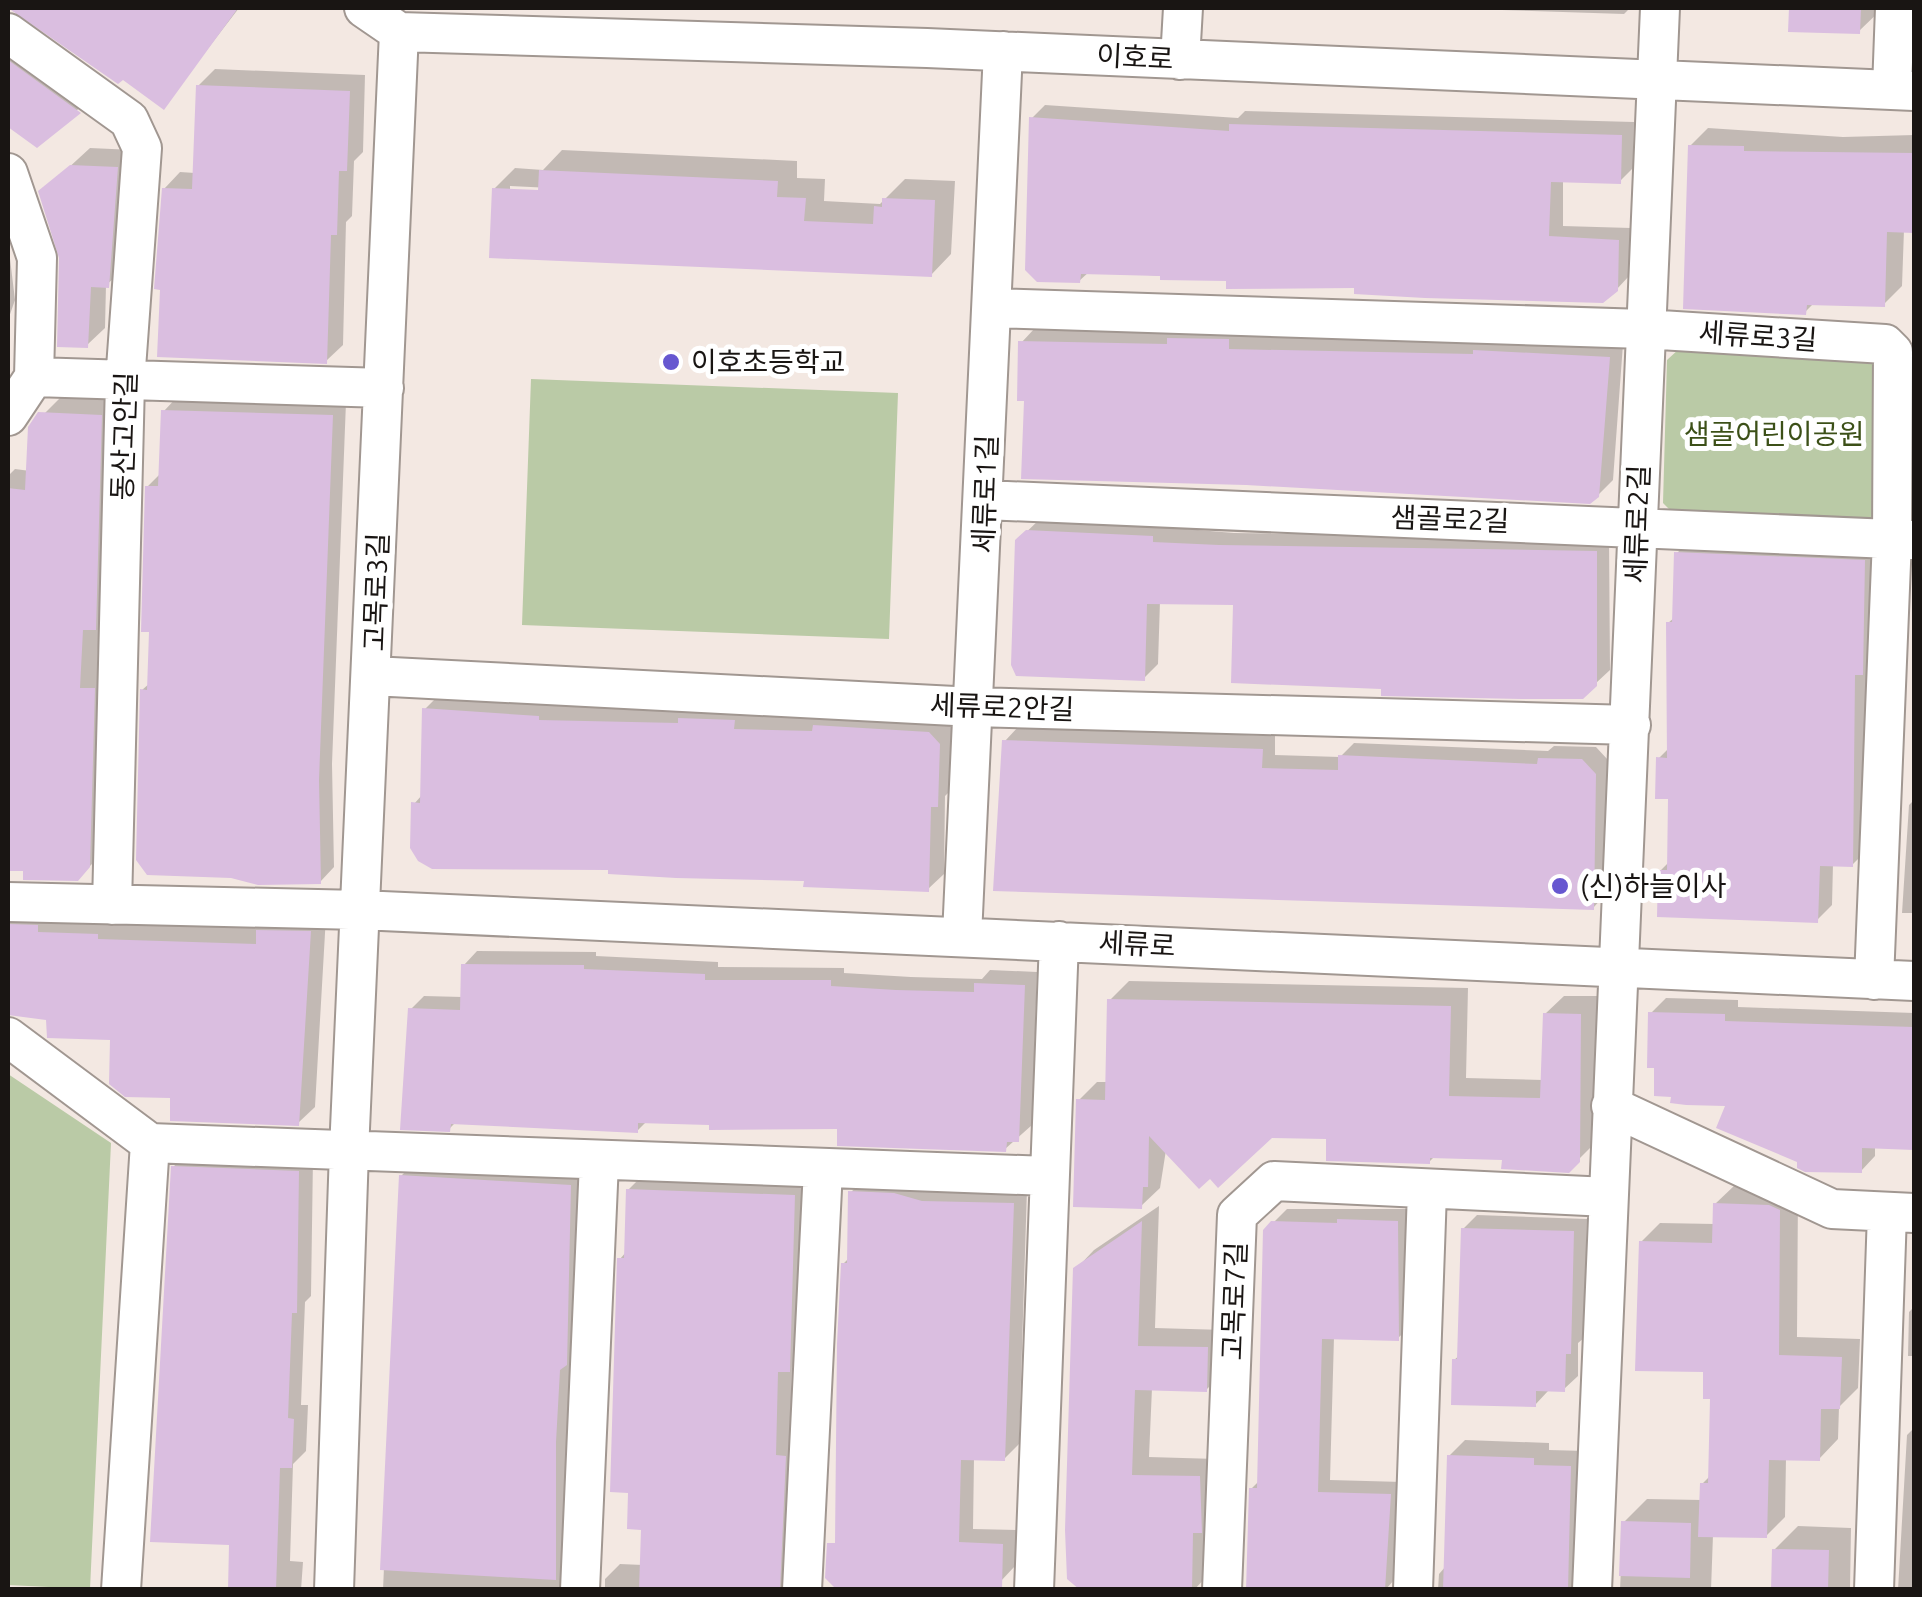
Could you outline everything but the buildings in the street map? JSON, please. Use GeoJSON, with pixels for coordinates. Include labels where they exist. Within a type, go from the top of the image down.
{"type":"FeatureCollection","features":[{"type":"Feature","properties":{"kind":"street"},"geometry":{"type":"LineString","coordinates":[[364,8],[399,32]]}},
{"type":"Feature","properties":{"kind":"street"},"geometry":{"type":"LineString","coordinates":[[1180,60],[1183,8]]}},
{"type":"Feature","properties":{"kind":"street","name":"세류로2길"},"geometry":{"type":"LineString","coordinates":[[1592,1590],[1660,8]]}},
{"type":"Feature","properties":{"kind":"street"},"geometry":{"type":"LineString","coordinates":[[1896,8],[1903,90]]}},
{"type":"Feature","properties":{"kind":"street","name":"이호로"},"geometry":{"type":"LineString","coordinates":[[399,32],[1004,51],[1903,90]]}},
{"type":"Feature","properties":{"kind":"street","name":"고목로3길"},"geometry":{"type":"LineString","coordinates":[[334,1590],[348,1151],[399,32]]}},
{"type":"Feature","properties":{"kind":"street","name":"동산고안길"},"geometry":{"type":"LineString","coordinates":[[8,33],[129,120],[142,148],[125,382],[112,905]]}},
{"type":"Feature","properties":{"kind":"street","name":"세류로1길"},"geometry":{"type":"LineString","coordinates":[[962,936],[1004,51]]}},
{"type":"Feature","properties":{"kind":"street"},"geometry":{"type":"LineString","coordinates":[[8,173],[37,258],[34,378],[8,416]]}},
{"type":"Feature","properties":{"kind":"street","name":"세류로3길"},"geometry":{"type":"LineString","coordinates":[[992,308],[1644,329],[1884,344],[1893,352],[1904,540],[1874,980]]}},
{"type":"Feature","properties":{"kind":"street"},"geometry":{"type":"LineString","coordinates":[[34,378],[384,388]]}},
{"type":"Feature","properties":{"kind":"street","name":"샘골로2길"},"geometry":{"type":"LineString","coordinates":[[985,500],[1904,540]]}},
{"type":"Feature","properties":{"kind":"street","name":"세류로2안길"},"geometry":{"type":"LineString","coordinates":[[372,676],[974,707],[1631,725]]}},
{"type":"Feature","properties":{"kind":"street"},"geometry":{"type":"LineString","coordinates":[[8,902],[360,910]]}},
{"type":"Feature","properties":{"kind":"street","name":"세류로"},"geometry":{"type":"LineString","coordinates":[[360,910],[1914,981]]}},
{"type":"Feature","properties":{"kind":"street"},"geometry":{"type":"LineString","coordinates":[[1034,1590],[1046,1176],[1059,941]]}},
{"type":"Feature","properties":{"kind":"street"},"geometry":{"type":"LineString","coordinates":[[8,1037],[150,1143],[1046,1176]]}},
{"type":"Feature","properties":{"kind":"street"},"geometry":{"type":"LineString","coordinates":[[1610,1106],[1832,1208],[1901,1214],[1874,1590]]}},
{"type":"Feature","properties":{"kind":"street"},"geometry":{"type":"LineString","coordinates":[[120,1590],[150,1143]]}},
{"type":"Feature","properties":{"kind":"street"},"geometry":{"type":"LineString","coordinates":[[580,1590],[598,1162]]}},
{"type":"Feature","properties":{"kind":"street"},"geometry":{"type":"LineString","coordinates":[[802,1590],[824,1169]]}},
{"type":"Feature","properties":{"kind":"street","name":"고목로7길"},"geometry":{"type":"LineString","coordinates":[[1222,1590],[1238,1215],[1274,1181],[1608,1197]]}},
{"type":"Feature","properties":{"kind":"street"},"geometry":{"type":"LineString","coordinates":[[1413,1590],[1427,1191]]}},
{"type":"Feature","properties":{"kind":"green space","name":"샘골어린이공원"},"geometry":{"type":"Polygon","coordinates":[[[1679,349],[1873,353],[1885,366],[1881,509],[1868,520],[1675,515],[1663,503],[1667,360],[1679,349]]]}},
{"type":"Feature","properties":{"kind":"green space"},"geometry":{"type":"Polygon","coordinates":[[[531,379],[898,393],[889,639],[522,625],[531,379]]]}},
{"type":"Feature","properties":{"kind":"green space"},"geometry":{"type":"Polygon","coordinates":[[[8,1074],[111,1143],[90,1589],[8,1585],[8,1074]]]}},
{"type":"Feature","properties":{"kind":"place","name":"이호초등학교"},"geometry":{"type":"Point","coordinates":[671,362]}},
{"type":"Feature","properties":{"kind":"place","name":"(신)하늘이사"},"geometry":{"type":"Point","coordinates":[1560,886]}}]}
